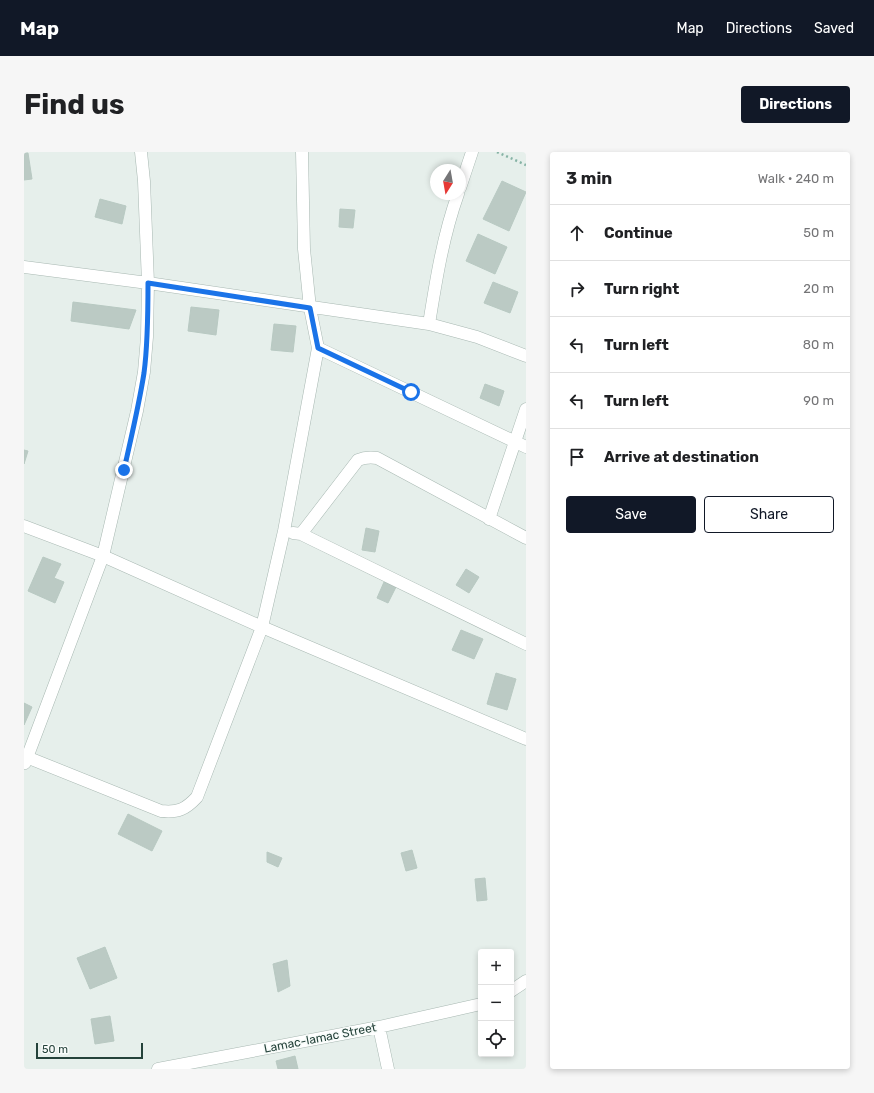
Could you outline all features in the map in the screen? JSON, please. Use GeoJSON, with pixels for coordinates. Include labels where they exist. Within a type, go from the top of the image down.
{"type":"FeatureCollection","features":[{"type":"Feature","properties":{"kind":"street"},"geometry":{"type":"LineString","coordinates":[[141,152],[144,180],[148,283],[147,338],[144,372],[136,418],[103,556],[25,760],[149,808],[172,812],[182,810],[197,797],[262,627],[284,531],[318,348],[310,308],[304,249],[302,152]]}},
{"type":"Feature","properties":{"kind":"street"},"geometry":{"type":"LineString","coordinates":[[466,170],[472,152]]}},
{"type":"Feature","properties":{"kind":"street"},"geometry":{"type":"LineString","coordinates":[[429,324],[446,230],[456,200]]}},
{"type":"Feature","properties":{"kind":"street"},"geometry":{"type":"LineString","coordinates":[[24,267],[148,283],[310,308],[429,324],[477,337],[526,356]]}},
{"type":"Feature","properties":{"kind":"street"},"geometry":{"type":"LineString","coordinates":[[318,348],[521,445]]}},
{"type":"Feature","properties":{"kind":"street"},"geometry":{"type":"LineString","coordinates":[[489,519],[521,445],[526,409]]}},
{"type":"Feature","properties":{"kind":"street"},"geometry":{"type":"LineString","coordinates":[[301,534],[358,460],[364,457],[377,458],[526,538]]}},
{"type":"Feature","properties":{"kind":"street"},"geometry":{"type":"LineString","coordinates":[[24,526],[103,556],[262,627],[526,739]]}},
{"type":"Feature","properties":{"kind":"street"},"geometry":{"type":"LineString","coordinates":[[284,531],[301,534],[526,644]]}},
{"type":"Feature","properties":{"kind":"street"},"geometry":{"type":"LineString","coordinates":[[514,989],[526,981]]}},
{"type":"Feature","properties":{"kind":"street","name":"Lamac-lamac Street"},"geometry":{"type":"LineString","coordinates":[[162,1068],[379,1027],[478,1005]]}},
{"type":"Feature","properties":{"kind":"street"},"geometry":{"type":"LineString","coordinates":[[379,1027],[388,1069]]}},
{"type":"Feature","properties":{"kind":"path"},"geometry":{"type":"LineString","coordinates":[[497,152],[526,165]]}},
{"type":"Feature","properties":{"kind":"building"},"geometry":{"type":"Polygon","coordinates":[[[24,153],[28,153],[32,179],[24,180],[24,153]]]}},
{"type":"Feature","properties":{"kind":"building"},"geometry":{"type":"Polygon","coordinates":[[[502,181],[526,192],[509,231],[483,219],[502,181]]]}},
{"type":"Feature","properties":{"kind":"building"},"geometry":{"type":"Polygon","coordinates":[[[100,199],[126,206],[122,224],[95,217],[100,199]]]}},
{"type":"Feature","properties":{"kind":"building"},"geometry":{"type":"Polygon","coordinates":[[[340,209],[355,210],[353,228],[339,227],[340,209]]]}},
{"type":"Feature","properties":{"kind":"building"},"geometry":{"type":"Polygon","coordinates":[[[478,234],[507,247],[495,274],[466,261],[478,234]]]}},
{"type":"Feature","properties":{"kind":"building"},"geometry":{"type":"Polygon","coordinates":[[[493,282],[518,292],[510,313],[484,303],[493,282]]]}},
{"type":"Feature","properties":{"kind":"building"},"geometry":{"type":"Polygon","coordinates":[[[73,302],[136,310],[129,329],[71,321],[73,302]]]}},
{"type":"Feature","properties":{"kind":"building"},"geometry":{"type":"Polygon","coordinates":[[[191,307],[219,310],[216,335],[188,331],[191,307]]]}},
{"type":"Feature","properties":{"kind":"building"},"geometry":{"type":"Polygon","coordinates":[[[274,324],[296,326],[293,352],[271,350],[274,324]]]}},
{"type":"Feature","properties":{"kind":"building"},"geometry":{"type":"Polygon","coordinates":[[[485,384],[504,391],[499,406],[480,398],[485,384]]]}},
{"type":"Feature","properties":{"kind":"building"},"geometry":{"type":"Polygon","coordinates":[[[24,450],[28,451],[24,464],[24,450]]]}},
{"type":"Feature","properties":{"kind":"building"},"geometry":{"type":"Polygon","coordinates":[[[366,528],[379,531],[375,552],[362,550],[366,528]]]}},
{"type":"Feature","properties":{"kind":"building"},"geometry":{"type":"Polygon","coordinates":[[[43,557],[61,564],[54,578],[64,582],[55,603],[28,591],[43,557]]]}},
{"type":"Feature","properties":{"kind":"building"},"geometry":{"type":"Polygon","coordinates":[[[466,569],[479,577],[469,593],[456,585],[466,569]]]}},
{"type":"Feature","properties":{"kind":"building"},"geometry":{"type":"Polygon","coordinates":[[[384,582],[396,587],[388,603],[377,598],[384,582]]]}},
{"type":"Feature","properties":{"kind":"building"},"geometry":{"type":"Polygon","coordinates":[[[461,630],[483,639],[474,659],[452,650],[461,630]]]}},
{"type":"Feature","properties":{"kind":"building"},"geometry":{"type":"Polygon","coordinates":[[[496,673],[516,679],[507,710],[487,704],[496,673]]]}},
{"type":"Feature","properties":{"kind":"building"},"geometry":{"type":"Polygon","coordinates":[[[24,703],[32,707],[24,725],[24,703]]]}},
{"type":"Feature","properties":{"kind":"building"},"geometry":{"type":"Polygon","coordinates":[[[128,814],[162,831],[152,851],[118,834],[128,814]]]}},
{"type":"Feature","properties":{"kind":"building"},"geometry":{"type":"Polygon","coordinates":[[[412,850],[417,868],[406,871],[401,853],[412,850]]]}},
{"type":"Feature","properties":{"kind":"building"},"geometry":{"type":"Polygon","coordinates":[[[267,852],[282,858],[278,867],[267,862],[267,852]]]}},
{"type":"Feature","properties":{"kind":"building"},"geometry":{"type":"Polygon","coordinates":[[[485,878],[487,900],[477,901],[475,879],[485,878]]]}},
{"type":"Feature","properties":{"kind":"building"},"geometry":{"type":"Polygon","coordinates":[[[105,947],[117,978],[90,989],[77,958],[105,947]]]}},
{"type":"Feature","properties":{"kind":"building"},"geometry":{"type":"Polygon","coordinates":[[[287,960],[290,986],[278,992],[273,964],[287,960]]]}},
{"type":"Feature","properties":{"kind":"building"},"geometry":{"type":"Polygon","coordinates":[[[110,1016],[114,1041],[95,1044],[91,1019],[110,1016]]]}},
{"type":"Feature","properties":{"kind":"building"},"geometry":{"type":"Polygon","coordinates":[[[295,1056],[298,1069],[278,1069],[276,1061],[295,1056]]]}},
{"type":"Feature","properties":{"kind":"route"},"geometry":{"type":"LineString","coordinates":[[124,470],[144,372],[147,338],[148,283],[310,308],[318,348],[411,392]]}}]}
